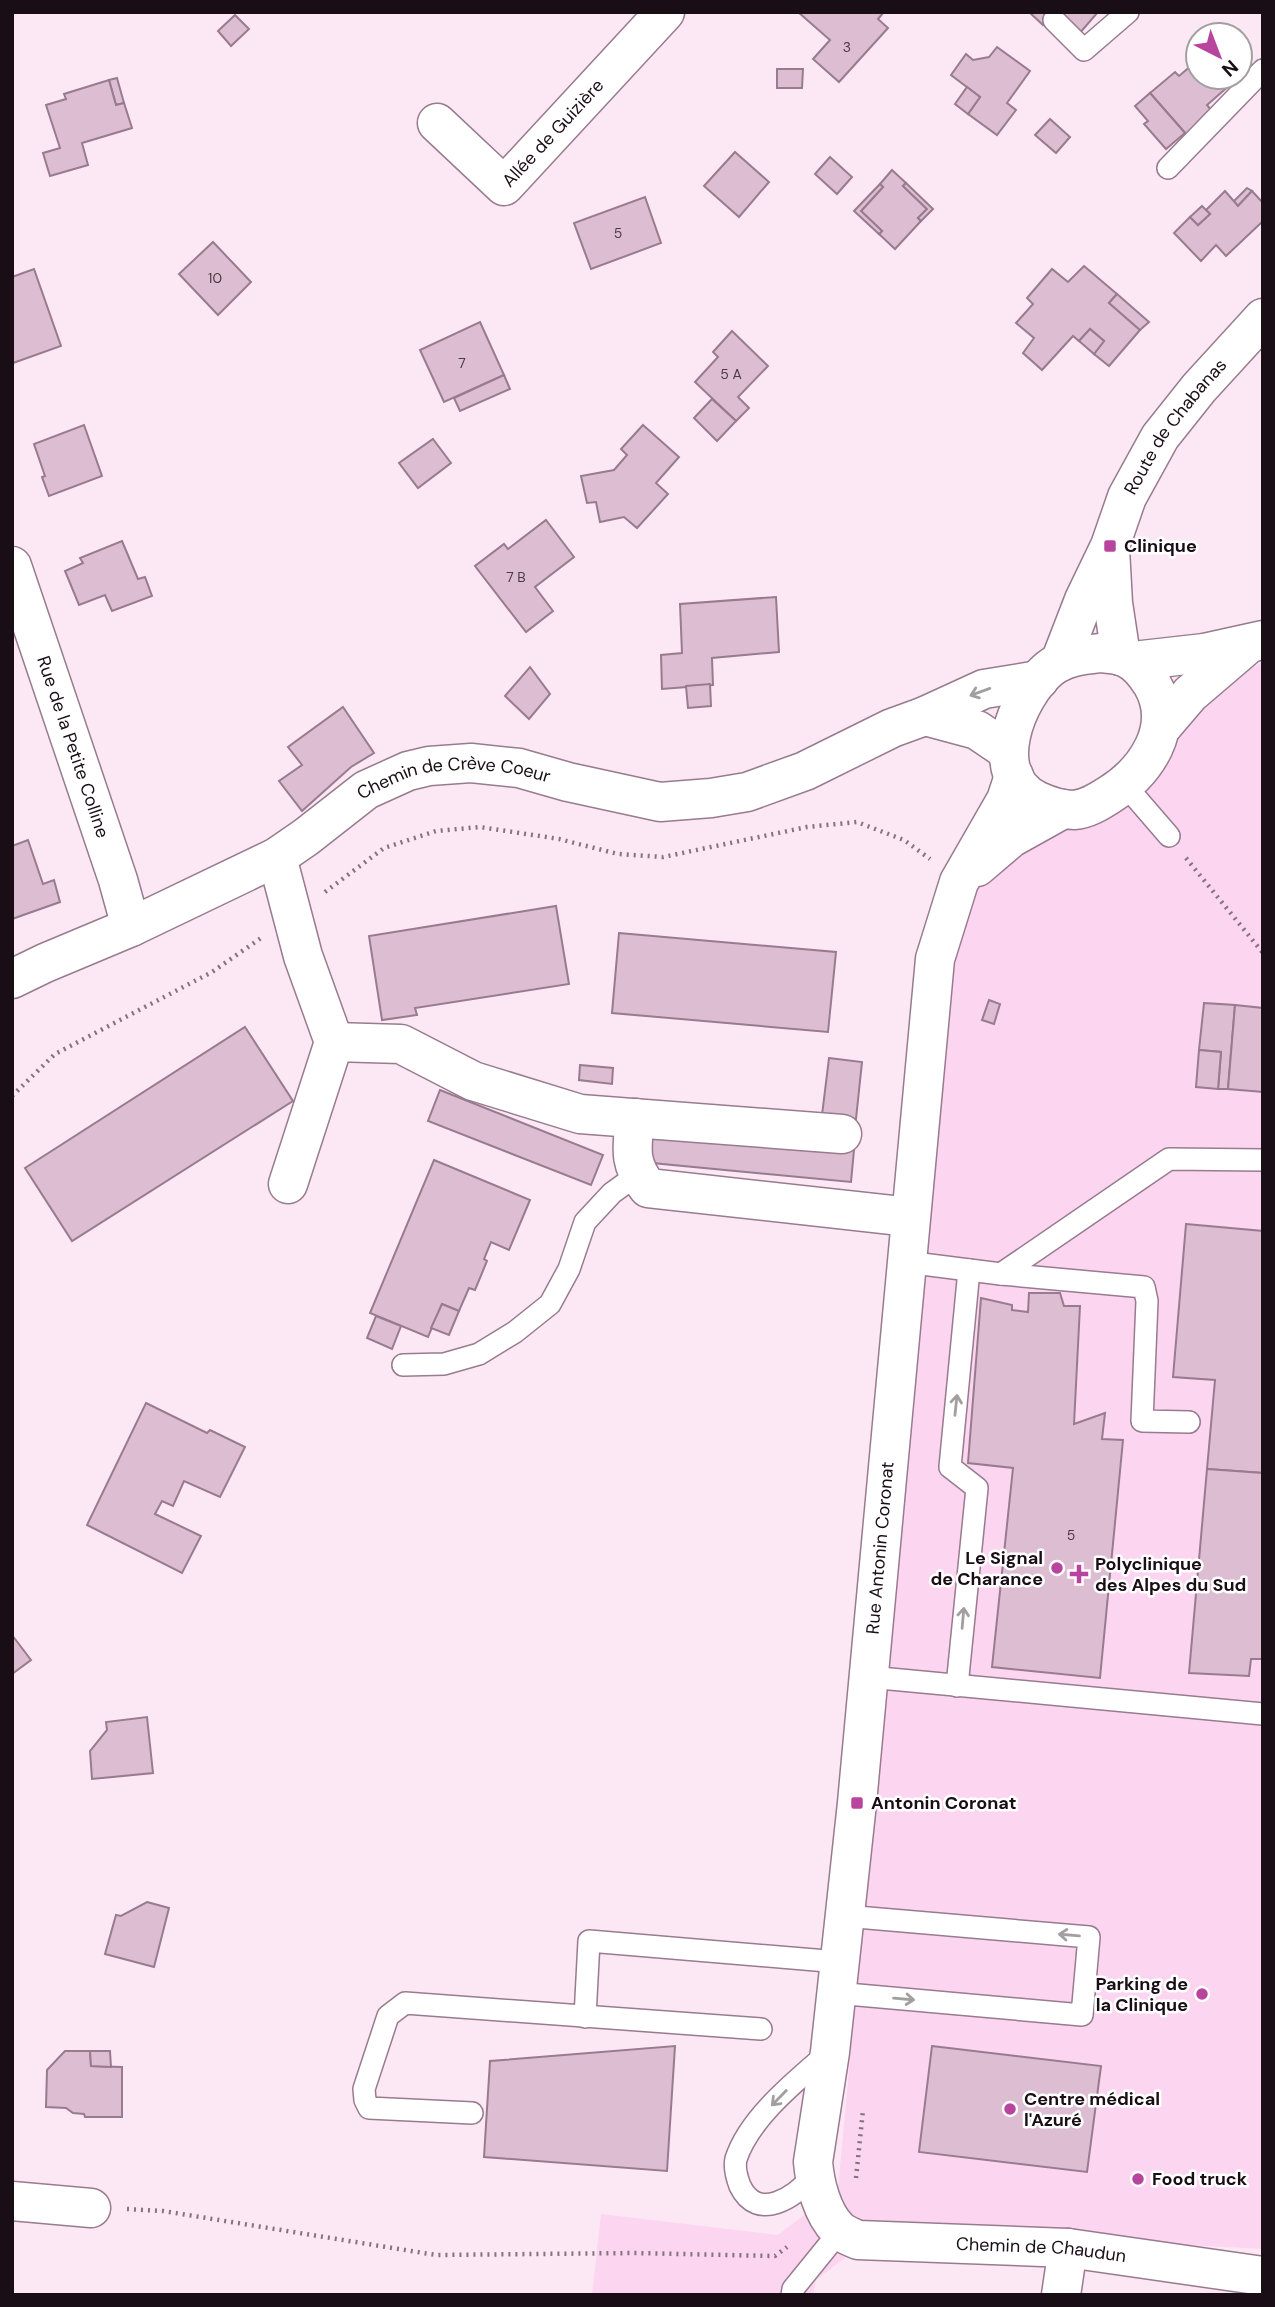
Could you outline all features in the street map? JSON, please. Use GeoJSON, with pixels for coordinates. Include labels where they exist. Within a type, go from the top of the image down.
{"type":"FeatureCollection","features":[{"type":"Feature","properties":{"kind":"street","name":"Allée de Guizière"},"geometry":{"type":"LineString","coordinates":[[437,123],[504,186],[665,12]]}},
{"type":"Feature","properties":{"kind":"street","name":"Route de Chabanas"},"geometry":{"type":"LineString","coordinates":[[1049,671],[1110,546],[1127,497],[1160,437],[1199,388],[1263,318]]}},
{"type":"Feature","properties":{"kind":"street","name":"Route de Chabanas"},"geometry":{"type":"LineString","coordinates":[[1110,546],[1113,603],[1127,659]]}},
{"type":"Feature","properties":{"kind":"street","name":"Rue de la Petite Colline"},"geometry":{"type":"LineString","coordinates":[[12,566],[118,880],[131,928]]}},
{"type":"Feature","properties":{"kind":"street"},"geometry":{"type":"LineString","coordinates":[[1011,764],[1013,731],[1023,703],[1049,671],[1079,655],[1100,653],[1127,659],[1204,653],[1256,642]]}},
{"type":"Feature","properties":{"kind":"street"},"geometry":{"type":"LineString","coordinates":[[925,716],[977,730],[1011,764],[1024,792],[1035,800],[1063,809],[1077,810],[1094,804],[1125,785],[1144,765],[1161,728],[1190,694],[1256,642]]}},
{"type":"Feature","properties":{"kind":"street"},"geometry":{"type":"LineString","coordinates":[[1127,659],[1142,669],[1159,697],[1161,728]]}},
{"type":"Feature","properties":{"kind":"street","name":"Chemin de Crève Coeur"},"geometry":{"type":"LineString","coordinates":[[12,979],[131,928],[277,857],[366,790],[419,769],[471,763],[507,766],[660,802],[711,798],[747,792],[805,771],[892,728],[984,690],[1049,671]]}},
{"type":"Feature","properties":{"kind":"street","name":"Rue Antonin Coronat"},"geometry":{"type":"LineString","coordinates":[[833,2223],[814,2175],[813,2162],[830,2052],[845,1916],[935,959],[959,882],[1006,800],[1011,764]]}},
{"type":"Feature","properties":{"kind":"street"},"geometry":{"type":"LineString","coordinates":[[959,882],[1011,838],[1063,809]]}},
{"type":"Feature","properties":{"kind":"street"},"geometry":{"type":"LineString","coordinates":[[277,857],[303,956],[334,1042],[288,1184]]}},
{"type":"Feature","properties":{"kind":"street"},"geometry":{"type":"LineString","coordinates":[[334,1042],[401,1044],[473,1082],[580,1114],[842,1134]]}},
{"type":"Feature","properties":{"kind":"street"},"geometry":{"type":"LineString","coordinates":[[635,1118],[632,1157],[637,1175],[648,1188],[910,1217]]}},
{"type":"Feature","properties":{"kind":"street"},"geometry":{"type":"LineString","coordinates":[[12,2201],[91,2208]]}},
{"type":"Feature","properties":{"kind":"street","name":"Chemin de Chaudun"},"geometry":{"type":"LineString","coordinates":[[833,2223],[858,2240],[1068,2249],[1263,2276]]}},
{"type":"Feature","properties":{"kind":"street"},"geometry":{"type":"LineString","coordinates":[[1062,2295],[1068,2249]]}},
{"type":"Feature","properties":{"kind":"lane"},"geometry":{"type":"LineString","coordinates":[[1054,20],[1084,50],[1128,12]]}},
{"type":"Feature","properties":{"kind":"lane"},"geometry":{"type":"LineString","coordinates":[[1168,167],[1263,70]]}},
{"type":"Feature","properties":{"kind":"lane"},"geometry":{"type":"LineString","coordinates":[[1125,785],[1169,836]]}},
{"type":"Feature","properties":{"kind":"lane"},"geometry":{"type":"LineString","coordinates":[[1001,1274],[1169,1159],[1263,1160]]}},
{"type":"Feature","properties":{"kind":"lane"},"geometry":{"type":"LineString","coordinates":[[403,1365],[444,1364],[479,1354],[515,1332],[550,1304],[569,1269],[585,1222],[612,1193],[637,1175]]}},
{"type":"Feature","properties":{"kind":"lane"},"geometry":{"type":"LineString","coordinates":[[906,1262],[1143,1287],[1147,1301],[1142,1421],[1189,1422]]}},
{"type":"Feature","properties":{"kind":"lane"},"geometry":{"type":"LineString","coordinates":[[957,1686],[977,1488],[950,1468],[970,1270]]}},
{"type":"Feature","properties":{"kind":"lane"},"geometry":{"type":"LineString","coordinates":[[869,1677],[1263,1714]]}},
{"type":"Feature","properties":{"kind":"lane"},"geometry":{"type":"LineString","coordinates":[[585,2017],[589,1941],[1082,2015],[1089,1937],[845,1916]]}},
{"type":"Feature","properties":{"kind":"lane"},"geometry":{"type":"LineString","coordinates":[[472,2113],[369,2108],[365,2101],[365,2089],[388,2016],[396,2009],[405,2003],[761,2029]]}},
{"type":"Feature","properties":{"kind":"lane"},"geometry":{"type":"LineString","coordinates":[[814,2175],[788,2199],[771,2205],[756,2203],[743,2193],[737,2179],[736,2161],[749,2134],[775,2102],[830,2052]]}},
{"type":"Feature","properties":{"kind":"lane"},"geometry":{"type":"LineString","coordinates":[[792,2295],[833,2223]]}},
{"type":"Feature","properties":{"kind":"path"},"geometry":{"type":"LineString","coordinates":[[12,1096],[55,1054],[212,972],[294,916],[384,848],[436,831],[480,827],[559,839],[618,854],[663,857],[807,827],[857,822],[904,840],[959,882]]}},
{"type":"Feature","properties":{"kind":"path"},"geometry":{"type":"LineString","coordinates":[[1169,836],[1263,953]]}},
{"type":"Feature","properties":{"kind":"path"},"geometry":{"type":"LineString","coordinates":[[91,2208],[163,2211],[436,2255],[635,2253],[775,2256],[833,2223]]}},
{"type":"Feature","properties":{"kind":"shaded area","name":"Polyclinique des Alpes du Sud"},"geometry":{"type":"Polygon","coordinates":[[[1263,662],[1263,2249],[883,2229],[816,2280],[813,2295],[592,2295],[601,2214],[778,2235],[838,2189],[951,959],[980,877],[1040,838],[1113,813],[1160,775],[1182,726],[1223,683],[1263,662]]]}},
{"type":"Feature","properties":{"kind":"building"},"geometry":{"type":"Polygon","coordinates":[[[798,12],[884,12],[878,19],[888,28],[839,82],[813,59],[830,40],[798,12]]]}},
{"type":"Feature","properties":{"kind":"building"},"geometry":{"type":"Polygon","coordinates":[[[1029,12],[1055,12],[1043,25],[1029,12]]]}},
{"type":"Feature","properties":{"kind":"building"},"geometry":{"type":"Polygon","coordinates":[[[1055,12],[1098,12],[1079,34],[1055,12]]]}},
{"type":"Feature","properties":{"kind":"building"},"geometry":{"type":"Polygon","coordinates":[[[235,15],[249,29],[231,46],[218,31],[235,15]]]}},
{"type":"Feature","properties":{"kind":"building"},"geometry":{"type":"Polygon","coordinates":[[[997,47],[1030,71],[1007,103],[1016,110],[997,135],[968,114],[980,97],[951,75],[966,54],[973,60],[989,57],[997,47]]]}},
{"type":"Feature","properties":{"kind":"building"},"geometry":{"type":"Polygon","coordinates":[[[777,69],[803,69],[802,88],[777,88],[777,69]]]}},
{"type":"Feature","properties":{"kind":"building"},"geometry":{"type":"Polygon","coordinates":[[[1175,72],[1179,76],[1184,72],[1184,91],[1223,91],[1207,105],[1212,111],[1186,134],[1150,93],[1175,72]]]}},
{"type":"Feature","properties":{"kind":"building"},"geometry":{"type":"Polygon","coordinates":[[[117,78],[124,103],[116,105],[109,80],[117,78]]]}},
{"type":"Feature","properties":{"kind":"building"},"geometry":{"type":"Polygon","coordinates":[[[109,80],[116,105],[124,103],[132,128],[82,143],[88,165],[50,176],[43,153],[60,148],[46,105],[66,99],[64,94],[109,80]]]}},
{"type":"Feature","properties":{"kind":"building"},"geometry":{"type":"Polygon","coordinates":[[[967,87],[980,97],[968,114],[955,104],[967,87]]]}},
{"type":"Feature","properties":{"kind":"building"},"geometry":{"type":"Polygon","coordinates":[[[1150,93],[1185,133],[1166,149],[1144,124],[1148,121],[1135,106],[1150,93]]]}},
{"type":"Feature","properties":{"kind":"building"},"geometry":{"type":"Polygon","coordinates":[[[1050,119],[1070,137],[1056,153],[1035,135],[1050,119]]]}},
{"type":"Feature","properties":{"kind":"building"},"geometry":{"type":"Polygon","coordinates":[[[735,152],[769,182],[739,217],[704,186],[735,152]]]}},
{"type":"Feature","properties":{"kind":"building"},"geometry":{"type":"Polygon","coordinates":[[[830,157],[852,177],[837,194],[815,174],[830,157]]]}},
{"type":"Feature","properties":{"kind":"building"},"geometry":{"type":"Polygon","coordinates":[[[892,170],[906,183],[903,186],[927,209],[918,218],[921,221],[895,249],[879,234],[882,231],[861,211],[883,187],[880,184],[892,170]]]}},
{"type":"Feature","properties":{"kind":"building"},"geometry":{"type":"Polygon","coordinates":[[[906,183],[933,209],[921,221],[918,218],[927,209],[903,186],[906,183]]]}},
{"type":"Feature","properties":{"kind":"building"},"geometry":{"type":"Polygon","coordinates":[[[880,184],[883,187],[861,211],[882,231],[879,234],[854,211],[880,184]]]}},
{"type":"Feature","properties":{"kind":"building"},"geometry":{"type":"Polygon","coordinates":[[[1247,188],[1252,191],[1238,206],[1234,201],[1247,188]]]}},
{"type":"Feature","properties":{"kind":"building"},"geometry":{"type":"Polygon","coordinates":[[[1225,191],[1238,206],[1252,191],[1263,203],[1263,221],[1226,256],[1216,245],[1201,261],[1174,233],[1190,217],[1198,225],[1210,214],[1206,210],[1225,191]]]}},
{"type":"Feature","properties":{"kind":"building"},"geometry":{"type":"Polygon","coordinates":[[[645,197],[661,243],[591,269],[574,223],[645,197]]]}},
{"type":"Feature","properties":{"kind":"building"},"geometry":{"type":"Polygon","coordinates":[[[1202,206],[1210,214],[1198,225],[1190,217],[1202,206]]]}},
{"type":"Feature","properties":{"kind":"building"},"geometry":{"type":"Polygon","coordinates":[[[213,242],[251,282],[218,315],[179,274],[213,242]]]}},
{"type":"Feature","properties":{"kind":"building"},"geometry":{"type":"Polygon","coordinates":[[[1084,266],[1117,294],[1109,303],[1140,330],[1109,366],[1094,354],[1104,341],[1090,329],[1079,341],[1073,336],[1042,370],[1023,353],[1034,338],[1016,323],[1033,304],[1027,298],[1052,269],[1068,282],[1084,266]]]}},
{"type":"Feature","properties":{"kind":"building"},"geometry":{"type":"Polygon","coordinates":[[[34,269],[61,346],[13,363],[12,277],[34,269]]]}},
{"type":"Feature","properties":{"kind":"building"},"geometry":{"type":"Polygon","coordinates":[[[1117,294],[1149,322],[1140,330],[1109,303],[1117,294]]]}},
{"type":"Feature","properties":{"kind":"building"},"geometry":{"type":"Polygon","coordinates":[[[480,322],[504,375],[444,402],[420,350],[480,322]]]}},
{"type":"Feature","properties":{"kind":"building"},"geometry":{"type":"Polygon","coordinates":[[[1090,329],[1104,341],[1094,354],[1079,341],[1090,329]]]}},
{"type":"Feature","properties":{"kind":"building"},"geometry":{"type":"Polygon","coordinates":[[[732,331],[768,366],[738,397],[749,408],[736,421],[695,382],[718,357],[713,352],[732,331]]]}},
{"type":"Feature","properties":{"kind":"building"},"geometry":{"type":"Polygon","coordinates":[[[504,375],[510,389],[460,411],[454,398],[504,375]]]}},
{"type":"Feature","properties":{"kind":"building"},"geometry":{"type":"Polygon","coordinates":[[[712,399],[736,421],[717,441],[694,418],[712,399]]]}},
{"type":"Feature","properties":{"kind":"building"},"geometry":{"type":"Polygon","coordinates":[[[84,425],[102,476],[49,496],[34,444],[84,425]]]}},
{"type":"Feature","properties":{"kind":"building"},"geometry":{"type":"Polygon","coordinates":[[[643,425],[679,457],[656,483],[668,494],[637,528],[624,517],[600,522],[596,502],[587,503],[581,476],[614,470],[627,455],[621,449],[643,425]]]}},
{"type":"Feature","properties":{"kind":"building"},"geometry":{"type":"Polygon","coordinates":[[[433,439],[451,463],[418,488],[399,463],[433,439]]]}},
{"type":"Feature","properties":{"kind":"building"},"geometry":{"type":"Polygon","coordinates":[[[546,520],[574,557],[535,587],[553,611],[526,632],[475,566],[504,544],[508,549],[546,520]]]}},
{"type":"Feature","properties":{"kind":"building"},"geometry":{"type":"Polygon","coordinates":[[[122,541],[138,579],[145,577],[152,596],[112,611],[105,595],[79,605],[65,571],[83,563],[80,558],[122,541]]]}},
{"type":"Feature","properties":{"kind":"building"},"geometry":{"type":"Polygon","coordinates":[[[776,597],[779,652],[712,658],[713,685],[662,689],[661,655],[682,653],[680,604],[776,597]]]}},
{"type":"Feature","properties":{"kind":"building"},"geometry":{"type":"Polygon","coordinates":[[[530,667],[550,694],[529,719],[505,696],[530,667]]]}},
{"type":"Feature","properties":{"kind":"building"},"geometry":{"type":"Polygon","coordinates":[[[710,684],[711,706],[688,708],[686,686],[710,684]]]}},
{"type":"Feature","properties":{"kind":"building"},"geometry":{"type":"Polygon","coordinates":[[[343,707],[374,753],[351,767],[302,811],[279,781],[302,765],[288,747],[343,707]]]}},
{"type":"Feature","properties":{"kind":"building"},"geometry":{"type":"Polygon","coordinates":[[[28,840],[43,884],[54,880],[60,902],[12,919],[12,846],[28,840]]]}},
{"type":"Feature","properties":{"kind":"building"},"geometry":{"type":"Polygon","coordinates":[[[556,906],[569,984],[415,1008],[417,1015],[382,1020],[369,936],[556,906]]]}},
{"type":"Feature","properties":{"kind":"building"},"geometry":{"type":"Polygon","coordinates":[[[619,933],[836,952],[828,1032],[612,1013],[619,933]]]}},
{"type":"Feature","properties":{"kind":"building"},"geometry":{"type":"Polygon","coordinates":[[[989,1000],[1000,1004],[994,1024],[982,1020],[989,1000]]]}},
{"type":"Feature","properties":{"kind":"building"},"geometry":{"type":"Polygon","coordinates":[[[1204,1003],[1235,1005],[1228,1089],[1218,1089],[1221,1052],[1199,1050],[1204,1003]]]}},
{"type":"Feature","properties":{"kind":"building"},"geometry":{"type":"Polygon","coordinates":[[[1235,1005],[1263,1008],[1263,1092],[1228,1089],[1235,1005]]]}},
{"type":"Feature","properties":{"kind":"building"},"geometry":{"type":"Polygon","coordinates":[[[245,1027],[293,1101],[72,1241],[25,1168],[245,1027]]]}},
{"type":"Feature","properties":{"kind":"building"},"geometry":{"type":"Polygon","coordinates":[[[1199,1050],[1221,1052],[1218,1089],[1196,1087],[1199,1050]]]}},
{"type":"Feature","properties":{"kind":"building"},"geometry":{"type":"Polygon","coordinates":[[[829,1058],[862,1062],[856,1119],[822,1115],[829,1058]]]}},
{"type":"Feature","properties":{"kind":"building"},"geometry":{"type":"Polygon","coordinates":[[[580,1065],[613,1068],[612,1084],[579,1080],[580,1065]]]}},
{"type":"Feature","properties":{"kind":"building"},"geometry":{"type":"Polygon","coordinates":[[[440,1090],[603,1155],[591,1185],[428,1121],[440,1090]]]}},
{"type":"Feature","properties":{"kind":"building"},"geometry":{"type":"Polygon","coordinates":[[[645,1130],[854,1150],[851,1182],[642,1162],[645,1130]]]}},
{"type":"Feature","properties":{"kind":"building"},"geometry":{"type":"Polygon","coordinates":[[[434,1160],[530,1200],[509,1250],[491,1242],[484,1259],[487,1261],[475,1290],[469,1288],[459,1311],[442,1304],[428,1337],[370,1313],[434,1160]]]}},
{"type":"Feature","properties":{"kind":"building"},"geometry":{"type":"Polygon","coordinates":[[[1186,1224],[1263,1231],[1263,1473],[1207,1469],[1215,1380],[1173,1377],[1186,1224]]]}},
{"type":"Feature","properties":{"kind":"building","name":"Le Signal de Charance"},"geometry":{"type":"Polygon","coordinates":[[[1029,1293],[1060,1293],[1064,1306],[1080,1306],[1074,1424],[1105,1413],[1102,1439],[1123,1440],[1100,1678],[992,1667],[1013,1468],[968,1463],[981,1298],[1012,1305],[1012,1310],[1028,1312],[1029,1293]]]}},
{"type":"Feature","properties":{"kind":"building"},"geometry":{"type":"Polygon","coordinates":[[[442,1304],[459,1311],[449,1335],[431,1328],[442,1304]]]}},
{"type":"Feature","properties":{"kind":"building"},"geometry":{"type":"Polygon","coordinates":[[[376,1316],[401,1326],[392,1349],[367,1338],[376,1316]]]}},
{"type":"Feature","properties":{"kind":"building"},"geometry":{"type":"Polygon","coordinates":[[[146,1403],[207,1433],[210,1430],[245,1447],[220,1497],[184,1481],[173,1506],[162,1501],[155,1514],[201,1536],[182,1573],[87,1525],[146,1403]]]}},
{"type":"Feature","properties":{"kind":"building"},"geometry":{"type":"Polygon","coordinates":[[[1207,1469],[1263,1473],[1263,1659],[1251,1659],[1249,1676],[1189,1673],[1207,1469]]]}},
{"type":"Feature","properties":{"kind":"building"},"geometry":{"type":"Polygon","coordinates":[[[12,1635],[31,1660],[12,1674],[12,1635]]]}},
{"type":"Feature","properties":{"kind":"building"},"geometry":{"type":"Polygon","coordinates":[[[147,1717],[153,1773],[92,1779],[90,1751],[107,1730],[106,1722],[147,1717]]]}},
{"type":"Feature","properties":{"kind":"building"},"geometry":{"type":"Polygon","coordinates":[[[147,1902],[169,1908],[154,1967],[105,1954],[116,1915],[121,1916],[147,1902]]]}},
{"type":"Feature","properties":{"kind":"building"},"geometry":{"type":"Polygon","coordinates":[[[675,2046],[667,2171],[484,2157],[490,2061],[675,2046]]]}},
{"type":"Feature","properties":{"kind":"building","name":"Centre médical l'Azuré"},"geometry":{"type":"Polygon","coordinates":[[[932,2046],[1101,2066],[1087,2172],[919,2152],[932,2046]]]}},
{"type":"Feature","properties":{"kind":"building"},"geometry":{"type":"Polygon","coordinates":[[[65,2051],[90,2051],[91,2066],[122,2067],[122,2117],[85,2117],[84,2114],[73,2113],[66,2108],[46,2107],[47,2070],[65,2051]]]}},
{"type":"Feature","properties":{"kind":"building"},"geometry":{"type":"Polygon","coordinates":[[[90,2051],[110,2051],[111,2067],[91,2066],[90,2051]]]}},
{"type":"Feature","properties":{"kind":"place","name":"Clinique"},"geometry":{"type":"Point","coordinates":[1110,546]}},
{"type":"Feature","properties":{"kind":"place","name":"Le Signal de Charance"},"geometry":{"type":"Point","coordinates":[1057,1568]}},
{"type":"Feature","properties":{"kind":"place","name":"Polyclinique des Alpes du Sud"},"geometry":{"type":"Point","coordinates":[1079,1574]}},
{"type":"Feature","properties":{"kind":"place","name":"Antonin Coronat"},"geometry":{"type":"Point","coordinates":[857,1803]}},
{"type":"Feature","properties":{"kind":"place","name":"Parking de la Clinique"},"geometry":{"type":"Point","coordinates":[1202,1994]}},
{"type":"Feature","properties":{"kind":"place","name":"Centre médical l'Azuré"},"geometry":{"type":"Point","coordinates":[1010,2109]}},
{"type":"Feature","properties":{"kind":"place","name":"Food truck"},"geometry":{"type":"Point","coordinates":[1138,2179]}}]}
